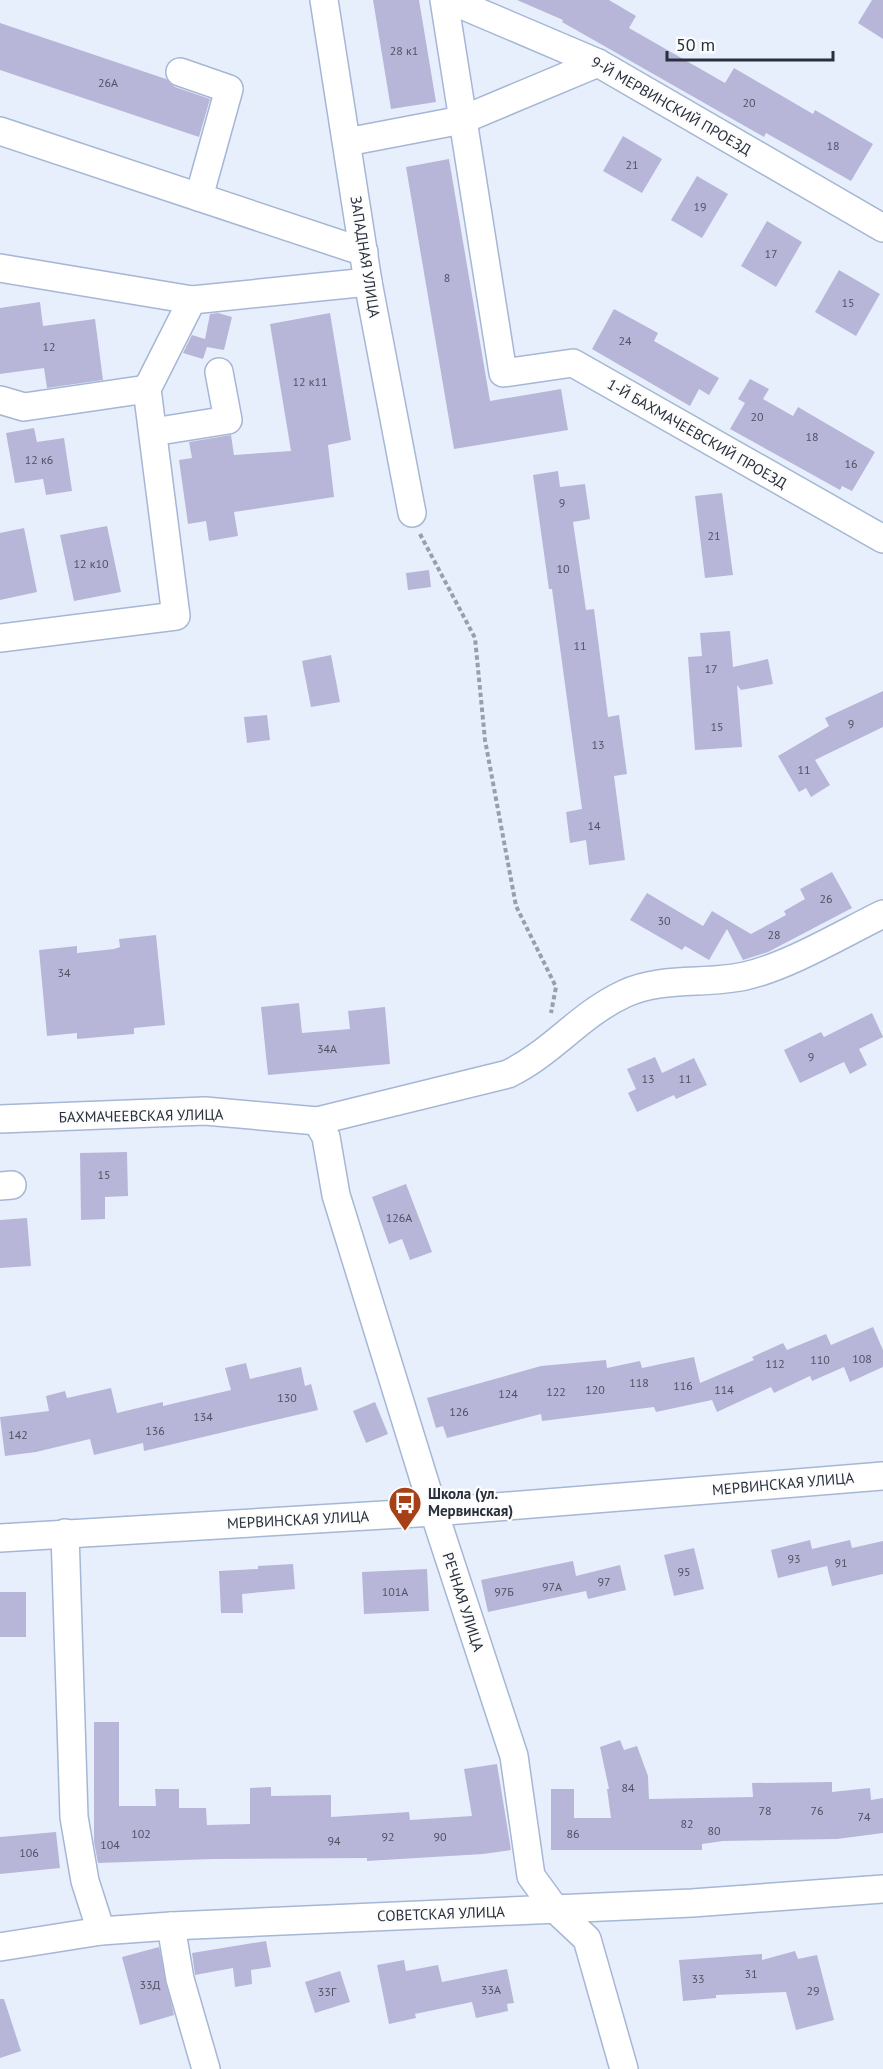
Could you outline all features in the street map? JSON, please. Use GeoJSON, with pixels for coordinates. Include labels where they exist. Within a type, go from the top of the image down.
{"type":"FeatureCollection","features":[{"type":"Feature","properties":{"kind":"street","name":"ЗАПАДНАЯ УЛИЦА"},"geometry":{"type":"LineString","coordinates":[[324,0],[368,282],[412,513]]}},
{"type":"Feature","properties":{"kind":"street"},"geometry":{"type":"LineString","coordinates":[[444,0],[462,120]]}},
{"type":"Feature","properties":{"kind":"street","name":"9-Й МЕРВИНСКИЙ ПРОЕЗД"},"geometry":{"type":"LineString","coordinates":[[450,0],[598,63],[883,228]]}},
{"type":"Feature","properties":{"kind":"street"},"geometry":{"type":"LineString","coordinates":[[347,142],[462,120],[598,63]]}},
{"type":"Feature","properties":{"kind":"street"},"geometry":{"type":"LineString","coordinates":[[180,72],[228,88],[199,197]]}},
{"type":"Feature","properties":{"kind":"street","name":"1-Й БАХМАЧЕЕВСКИЙ ПРОЕЗД"},"geometry":{"type":"LineString","coordinates":[[462,120],[503,373],[573,363],[883,539]]}},
{"type":"Feature","properties":{"kind":"street"},"geometry":{"type":"LineString","coordinates":[[0,131],[364,252]]}},
{"type":"Feature","properties":{"kind":"street"},"geometry":{"type":"LineString","coordinates":[[0,268],[192,300],[368,282]]}},
{"type":"Feature","properties":{"kind":"street"},"geometry":{"type":"LineString","coordinates":[[0,638],[176,616],[147,389],[192,300]]}},
{"type":"Feature","properties":{"kind":"street"},"geometry":{"type":"LineString","coordinates":[[153,432],[228,420],[219,372]]}},
{"type":"Feature","properties":{"kind":"street"},"geometry":{"type":"LineString","coordinates":[[0,400],[24,407],[147,389]]}},
{"type":"Feature","properties":{"kind":"street","name":"БАХМАЧЕЕВСКАЯ УЛИЦА"},"geometry":{"type":"LineString","coordinates":[[0,1119],[205,1112],[317,1121],[508,1074],[534,1061],[570,1028],[626,993],[675,982],[710,982],[749,976],[883,914]]}},
{"type":"Feature","properties":{"kind":"street","name":"РЕЧНАЯ УЛИЦА"},"geometry":{"type":"LineString","coordinates":[[317,1121],[326,1137],[336,1195],[434,1512],[514,1756],[531,1876],[555,1909],[587,1939],[624,2069]]}},
{"type":"Feature","properties":{"kind":"street","name":"МЕРВИНСКАЯ УЛИЦА"},"geometry":{"type":"LineString","coordinates":[[0,1538],[434,1512],[883,1476]]}},
{"type":"Feature","properties":{"kind":"street"},"geometry":{"type":"LineString","coordinates":[[64,1533],[74,1817],[85,1881],[101,1930]]}},
{"type":"Feature","properties":{"kind":"street","name":"СОВЕТСКАЯ УЛИЦА"},"geometry":{"type":"LineString","coordinates":[[0,1947],[101,1930],[555,1909],[883,1890]]}},
{"type":"Feature","properties":{"kind":"street"},"geometry":{"type":"LineString","coordinates":[[171,1926],[180,1979],[206,2069]]}},
{"type":"Feature","properties":{"kind":"path"},"geometry":{"type":"LineString","coordinates":[[412,513],[426,549],[475,638],[485,740],[516,906],[556,987],[551,1015]]}},
{"type":"Feature","properties":{"kind":"building"},"geometry":{"type":"Polygon","coordinates":[[[373,0],[419,0],[436,102],[391,109],[373,0]]]}},
{"type":"Feature","properties":{"kind":"building"},"geometry":{"type":"Polygon","coordinates":[[[517,0],[609,0],[636,16],[629,28],[725,83],[734,68],[813,114],[815,110],[873,144],[851,181],[766,133],[764,137],[562,22],[563,20],[517,0]]]}},
{"type":"Feature","properties":{"kind":"building"},"geometry":{"type":"Polygon","coordinates":[[[872,0],[883,0],[883,39],[858,23],[872,0]]]}},
{"type":"Feature","properties":{"kind":"building"},"geometry":{"type":"Polygon","coordinates":[[[0,23],[166,79],[175,87],[210,99],[199,137],[0,70],[0,23]]]}},
{"type":"Feature","properties":{"kind":"building"},"geometry":{"type":"Polygon","coordinates":[[[623,136],[662,159],[642,193],[603,171],[623,136]]]}},
{"type":"Feature","properties":{"kind":"building"},"geometry":{"type":"Polygon","coordinates":[[[449,159],[490,401],[561,389],[568,430],[454,449],[406,167],[449,159]]]}},
{"type":"Feature","properties":{"kind":"building"},"geometry":{"type":"Polygon","coordinates":[[[697,176],[728,194],[702,238],[671,220],[697,176]]]}},
{"type":"Feature","properties":{"kind":"building"},"geometry":{"type":"Polygon","coordinates":[[[767,221],[802,242],[776,287],[741,266],[767,221]]]}},
{"type":"Feature","properties":{"kind":"building"},"geometry":{"type":"Polygon","coordinates":[[[839,270],[880,294],[856,336],[815,312],[839,270]]]}},
{"type":"Feature","properties":{"kind":"building"},"geometry":{"type":"Polygon","coordinates":[[[40,302],[43,326],[95,319],[103,380],[47,388],[44,368],[0,374],[0,308],[40,302]]]}},
{"type":"Feature","properties":{"kind":"building"},"geometry":{"type":"Polygon","coordinates":[[[614,309],[658,333],[654,341],[719,378],[709,395],[699,389],[690,406],[592,349],[614,309]]]}},
{"type":"Feature","properties":{"kind":"building"},"geometry":{"type":"Polygon","coordinates":[[[218,313],[232,317],[224,350],[207,347],[203,359],[183,353],[192,335],[205,339],[210,314],[218,313]]]}},
{"type":"Feature","properties":{"kind":"building"},"geometry":{"type":"Polygon","coordinates":[[[330,313],[351,440],[328,445],[334,497],[234,512],[238,536],[209,541],[206,521],[188,524],[179,460],[192,458],[189,442],[231,435],[234,455],[291,451],[270,324],[330,313]]]}},
{"type":"Feature","properties":{"kind":"building"},"geometry":{"type":"Polygon","coordinates":[[[750,379],[769,389],[763,399],[793,416],[798,407],[875,452],[852,491],[842,486],[840,490],[730,429],[745,403],[738,399],[750,379]]]}},
{"type":"Feature","properties":{"kind":"building"},"geometry":{"type":"Polygon","coordinates":[[[34,428],[37,442],[64,438],[72,491],[46,495],[43,479],[15,483],[6,433],[34,428]]]}},
{"type":"Feature","properties":{"kind":"building"},"geometry":{"type":"Polygon","coordinates":[[[558,471],[560,487],[585,484],[590,519],[573,522],[586,610],[594,609],[608,717],[619,715],[627,774],[614,776],[625,860],[589,865],[586,840],[570,843],[566,812],[582,809],[552,589],[549,589],[533,475],[558,471]]]}},
{"type":"Feature","properties":{"kind":"building"},"geometry":{"type":"Polygon","coordinates":[[[722,493],[733,575],[705,578],[695,496],[722,493]]]}},
{"type":"Feature","properties":{"kind":"building"},"geometry":{"type":"Polygon","coordinates":[[[107,526],[121,592],[74,601],[60,535],[107,526]]]}},
{"type":"Feature","properties":{"kind":"building"},"geometry":{"type":"Polygon","coordinates":[[[24,528],[37,592],[0,600],[0,533],[24,528]]]}},
{"type":"Feature","properties":{"kind":"building"},"geometry":{"type":"Polygon","coordinates":[[[429,570],[431,587],[408,590],[406,573],[429,570]]]}},
{"type":"Feature","properties":{"kind":"building"},"geometry":{"type":"Polygon","coordinates":[[[730,631],[733,667],[768,659],[773,684],[741,690],[737,685],[742,747],[695,750],[688,657],[702,656],[700,633],[730,631]]]}},
{"type":"Feature","properties":{"kind":"building"},"geometry":{"type":"Polygon","coordinates":[[[331,655],[340,702],[311,707],[302,661],[331,655]]]}},
{"type":"Feature","properties":{"kind":"building"},"geometry":{"type":"Polygon","coordinates":[[[883,691],[883,727],[815,760],[830,785],[811,797],[806,788],[799,792],[778,756],[829,726],[825,718],[883,691]]]}},
{"type":"Feature","properties":{"kind":"building"},"geometry":{"type":"Polygon","coordinates":[[[267,715],[270,740],[247,743],[244,717],[267,715]]]}},
{"type":"Feature","properties":{"kind":"building"},"geometry":{"type":"Polygon","coordinates":[[[832,872],[852,908],[768,952],[743,960],[727,929],[709,960],[685,946],[682,950],[630,920],[647,893],[703,926],[712,911],[751,934],[786,915],[784,911],[805,899],[800,889],[832,872]]]}},
{"type":"Feature","properties":{"kind":"building"},"geometry":{"type":"Polygon","coordinates":[[[156,935],[165,1025],[134,1028],[134,1034],[77,1039],[77,1033],[47,1036],[39,950],[77,946],[77,953],[114,949],[120,947],[119,939],[156,935]]]}},
{"type":"Feature","properties":{"kind":"building"},"geometry":{"type":"Polygon","coordinates":[[[299,1003],[302,1033],[350,1029],[348,1011],[385,1007],[390,1064],[268,1075],[261,1007],[299,1003]]]}},
{"type":"Feature","properties":{"kind":"building"},"geometry":{"type":"Polygon","coordinates":[[[872,1013],[883,1037],[859,1049],[867,1065],[850,1074],[844,1062],[800,1083],[784,1050],[821,1032],[824,1037],[872,1013]]]}},
{"type":"Feature","properties":{"kind":"building"},"geometry":{"type":"Polygon","coordinates":[[[655,1057],[662,1073],[694,1058],[707,1085],[676,1099],[674,1095],[637,1112],[628,1093],[636,1089],[627,1069],[655,1057]]]}},
{"type":"Feature","properties":{"kind":"building"},"geometry":{"type":"Polygon","coordinates":[[[127,1152],[128,1196],[105,1197],[105,1219],[81,1220],[80,1153],[127,1152]]]}},
{"type":"Feature","properties":{"kind":"building"},"geometry":{"type":"Polygon","coordinates":[[[406,1184],[432,1252],[410,1260],[402,1239],[389,1244],[372,1197],[406,1184]]]}},
{"type":"Feature","properties":{"kind":"building"},"geometry":{"type":"Polygon","coordinates":[[[27,1218],[31,1266],[0,1268],[0,1220],[27,1218]]]}},
{"type":"Feature","properties":{"kind":"building"},"geometry":{"type":"Polygon","coordinates":[[[873,1327],[883,1350],[883,1367],[850,1382],[844,1367],[812,1381],[810,1376],[774,1393],[771,1387],[717,1412],[712,1400],[656,1412],[654,1407],[542,1421],[541,1414],[447,1438],[443,1426],[436,1428],[427,1398],[541,1366],[606,1360],[607,1368],[640,1361],[642,1368],[694,1357],[700,1383],[754,1360],[752,1357],[783,1343],[787,1350],[826,1334],[831,1345],[873,1327]]]}},
{"type":"Feature","properties":{"kind":"building"},"geometry":{"type":"Polygon","coordinates":[[[246,1363],[250,1379],[301,1367],[305,1386],[311,1384],[318,1410],[144,1451],[143,1443],[94,1455],[90,1439],[36,1452],[5,1456],[0,1417],[49,1411],[46,1396],[65,1391],[67,1398],[111,1388],[117,1413],[163,1402],[163,1406],[231,1390],[225,1368],[246,1363]]]}},
{"type":"Feature","properties":{"kind":"building"},"geometry":{"type":"Polygon","coordinates":[[[375,1402],[388,1434],[366,1443],[353,1411],[375,1402]]]}},
{"type":"Feature","properties":{"kind":"building"},"geometry":{"type":"Polygon","coordinates":[[[810,1540],[812,1549],[850,1540],[852,1548],[883,1541],[883,1574],[832,1586],[827,1566],[778,1578],[771,1550],[810,1540]]]}},
{"type":"Feature","properties":{"kind":"building"},"geometry":{"type":"Polygon","coordinates":[[[694,1548],[704,1589],[674,1596],[664,1555],[694,1548]]]}},
{"type":"Feature","properties":{"kind":"building"},"geometry":{"type":"Polygon","coordinates":[[[573,1561],[576,1576],[620,1565],[626,1590],[588,1599],[586,1591],[488,1612],[481,1580],[573,1561]]]}},
{"type":"Feature","properties":{"kind":"building"},"geometry":{"type":"Polygon","coordinates":[[[293,1564],[295,1589],[242,1594],[243,1613],[221,1613],[219,1571],[293,1564]]]}},
{"type":"Feature","properties":{"kind":"building"},"geometry":{"type":"Polygon","coordinates":[[[427,1569],[429,1611],[364,1614],[362,1572],[427,1569]]]}},
{"type":"Feature","properties":{"kind":"building"},"geometry":{"type":"Polygon","coordinates":[[[0,1592],[26,1592],[26,1637],[0,1637],[0,1592]]]}},
{"type":"Feature","properties":{"kind":"building"},"geometry":{"type":"Polygon","coordinates":[[[94,1722],[119,1722],[119,1806],[156,1806],[155,1789],[179,1789],[179,1808],[206,1808],[207,1825],[250,1824],[250,1788],[271,1787],[271,1796],[331,1795],[331,1817],[409,1812],[410,1820],[472,1816],[464,1769],[497,1764],[511,1850],[483,1854],[367,1861],[367,1858],[213,1859],[98,1863],[94,1842],[94,1722]]]}},
{"type":"Feature","properties":{"kind":"building"},"geometry":{"type":"Polygon","coordinates":[[[620,1740],[624,1750],[637,1746],[648,1776],[649,1799],[753,1797],[752,1783],[832,1782],[832,1792],[870,1788],[871,1800],[883,1798],[883,1833],[837,1839],[723,1841],[702,1844],[702,1850],[551,1850],[551,1789],[574,1789],[574,1818],[611,1818],[607,1789],[609,1789],[600,1747],[620,1740]]]}},
{"type":"Feature","properties":{"kind":"building"},"geometry":{"type":"Polygon","coordinates":[[[56,1832],[60,1868],[0,1874],[0,1837],[56,1832]]]}},
{"type":"Feature","properties":{"kind":"building"},"geometry":{"type":"Polygon","coordinates":[[[266,1941],[271,1967],[251,1970],[252,1984],[235,1987],[233,1968],[195,1975],[192,1953],[266,1941]]]}},
{"type":"Feature","properties":{"kind":"building"},"geometry":{"type":"Polygon","coordinates":[[[159,1947],[174,2015],[140,2025],[122,1957],[159,1947]]]}},
{"type":"Feature","properties":{"kind":"building"},"geometry":{"type":"Polygon","coordinates":[[[795,1951],[798,1959],[817,1955],[834,2020],[796,2030],[786,1992],[716,1995],[716,1998],[683,2001],[679,1960],[762,1954],[762,1960],[795,1951]]]}},
{"type":"Feature","properties":{"kind":"building"},"geometry":{"type":"Polygon","coordinates":[[[404,1960],[406,1971],[438,1965],[442,1982],[507,1969],[514,2003],[507,2004],[508,2011],[476,2018],[472,2002],[415,2014],[416,2018],[389,2024],[377,1965],[404,1960]]]}},
{"type":"Feature","properties":{"kind":"building"},"geometry":{"type":"Polygon","coordinates":[[[340,1971],[350,2002],[315,2013],[305,1982],[340,1971]]]}},
{"type":"Feature","properties":{"kind":"building"},"geometry":{"type":"Polygon","coordinates":[[[0,1999],[4,1999],[21,2051],[0,2058],[0,1999]]]}},
{"type":"Feature","properties":{"kind":"place","name":"Школа (ул. Мервинская)"},"geometry":{"type":"Point","coordinates":[405,1532]}}]}
